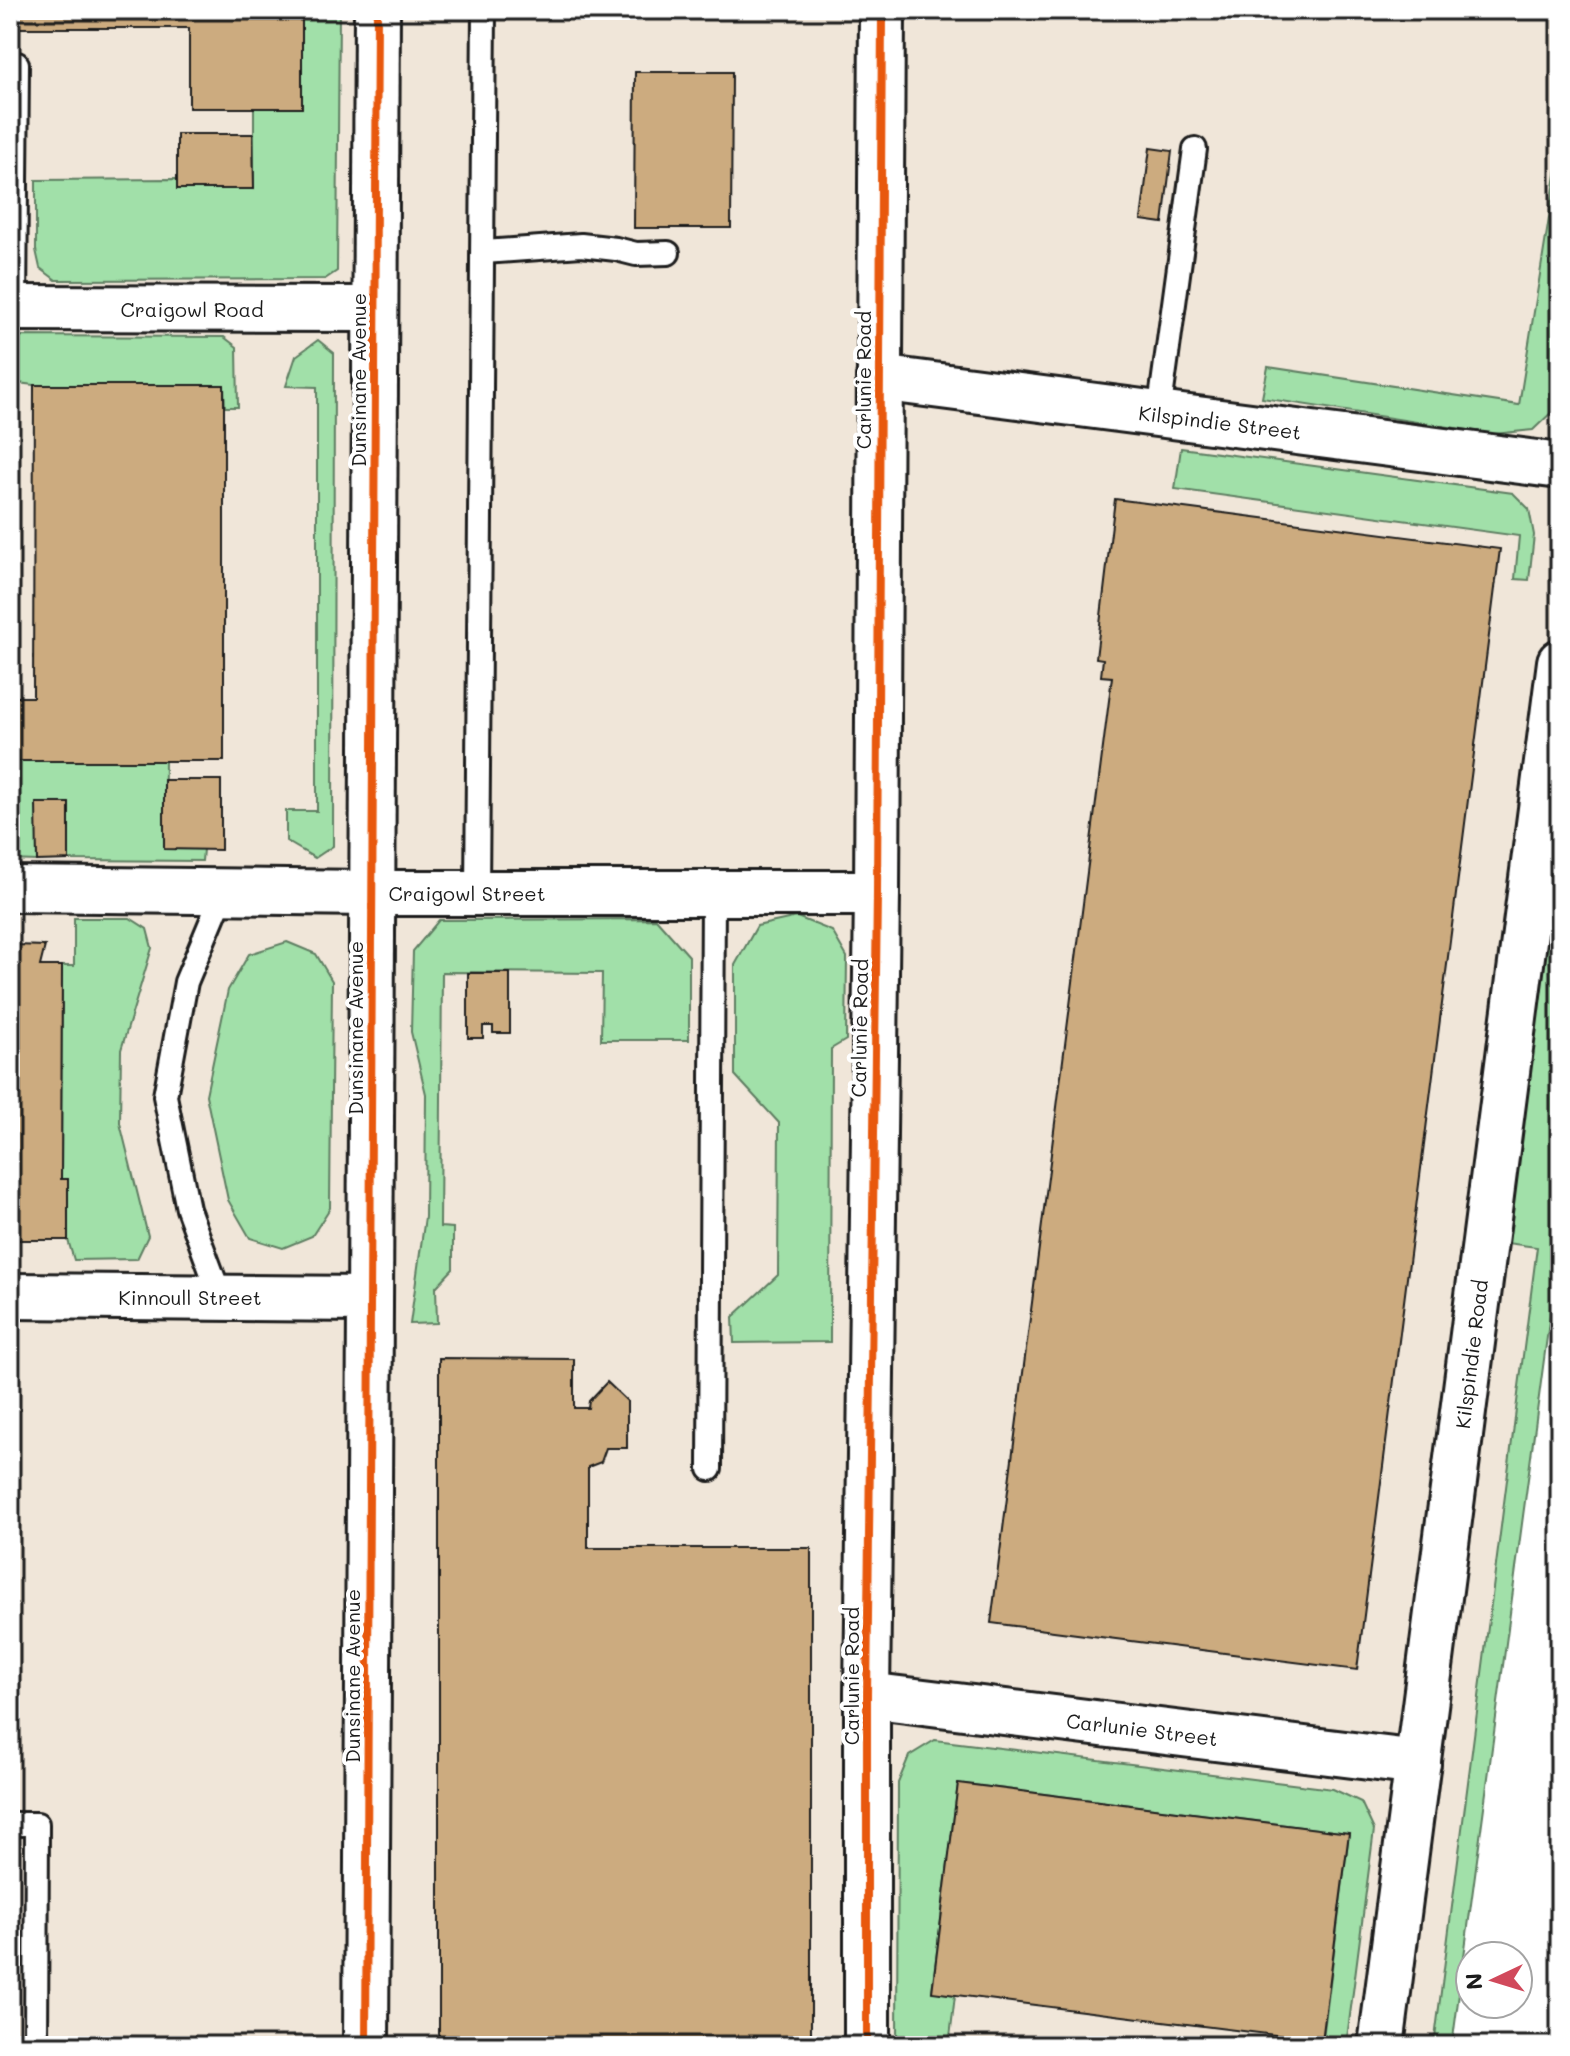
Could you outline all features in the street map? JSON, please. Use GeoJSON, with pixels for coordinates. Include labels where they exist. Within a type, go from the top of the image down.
{"type":"FeatureCollection","features":[{"type":"Feature","properties":{"kind":"street","name":"Dunsinane Avenue"},"geometry":{"type":"LineString","coordinates":[[366,2046],[377,10]]}},
{"type":"Feature","properties":{"kind":"street","name":"Carlunie Road"},"geometry":{"type":"LineString","coordinates":[[867,2046],[867,1695],[877,893],[882,10]]}},
{"type":"Feature","properties":{"kind":"street","name":"Craigowl Road"},"geometry":{"type":"LineString","coordinates":[[12,308],[374,309]]}},
{"type":"Feature","properties":{"kind":"street","name":"Kilspindie Street"},"geometry":{"type":"LineString","coordinates":[[879,378],[1560,466]]}},
{"type":"Feature","properties":{"kind":"street","name":"Kilspindie Road"},"geometry":{"type":"LineString","coordinates":[[1381,2046],[1560,662]]}},
{"type":"Feature","properties":{"kind":"street","name":"Craigowl Street"},"geometry":{"type":"LineString","coordinates":[[10,889],[877,893]]}},
{"type":"Feature","properties":{"kind":"street","name":"Kinnoull Street"},"geometry":{"type":"LineString","coordinates":[[10,1296],[370,1299]]}},
{"type":"Feature","properties":{"kind":"street","name":"Carlunie Street"},"geometry":{"type":"LineString","coordinates":[[867,1695],[1418,1763]]}},
{"type":"Feature","properties":{"kind":"lane"},"geometry":{"type":"LineString","coordinates":[[477,893],[484,10]]}},
{"type":"Feature","properties":{"kind":"lane"},"geometry":{"type":"LineString","coordinates":[[12,308],[17,64]]}},
{"type":"Feature","properties":{"kind":"lane"},"geometry":{"type":"LineString","coordinates":[[1159,414],[1195,149]]}},
{"type":"Feature","properties":{"kind":"lane"},"geometry":{"type":"LineString","coordinates":[[484,252],[581,245],[636,254],[668,253]]}},
{"type":"Feature","properties":{"kind":"lane"},"geometry":{"type":"LineString","coordinates":[[221,1298],[188,1209],[165,1096],[186,982],[224,891]]}},
{"type":"Feature","properties":{"kind":"lane"},"geometry":{"type":"LineString","coordinates":[[710,1469],[713,893]]}},
{"type":"Feature","properties":{"kind":"lane"},"geometry":{"type":"LineString","coordinates":[[10,1824],[37,1824],[36,2046]]}},
{"type":"Feature","properties":{"kind":"shaded area"},"geometry":{"type":"Polygon","coordinates":[[[10,10],[1560,10],[1560,1240],[1466,1940],[1454,1940],[1455,2020],[1452,2046],[10,2046],[10,10]]]}},
{"type":"Feature","properties":{"kind":"green space"},"geometry":{"type":"Polygon","coordinates":[[[302,10],[339,10],[337,271],[325,279],[56,280],[40,268],[36,250],[36,180],[177,179],[254,189],[254,108],[302,10]]]}},
{"type":"Feature","properties":{"kind":"green space"},"geometry":{"type":"Polygon","coordinates":[[[1560,150],[1560,366],[1554,410],[1533,430],[1494,434],[1262,398],[1268,367],[1519,405],[1560,150]]]}},
{"type":"Feature","properties":{"kind":"green space"},"geometry":{"type":"Polygon","coordinates":[[[10,336],[224,337],[237,347],[238,407],[225,407],[224,385],[34,385],[10,382],[10,336]]]}},
{"type":"Feature","properties":{"kind":"green space"},"geometry":{"type":"Polygon","coordinates":[[[318,340],[334,353],[333,846],[315,858],[286,841],[286,811],[317,811],[317,387],[286,386],[296,356],[318,340]]]}},
{"type":"Feature","properties":{"kind":"green space"},"geometry":{"type":"Polygon","coordinates":[[[1181,448],[1513,493],[1529,509],[1534,535],[1529,580],[1515,579],[1519,536],[1175,489],[1181,448]]]}},
{"type":"Feature","properties":{"kind":"green space"},"geometry":{"type":"Polygon","coordinates":[[[10,761],[165,761],[164,849],[203,849],[202,861],[69,860],[69,803],[37,803],[37,861],[10,860],[10,761]]]}},
{"type":"Feature","properties":{"kind":"green space"},"geometry":{"type":"Polygon","coordinates":[[[1560,816],[1560,1240],[1466,1940],[1454,1940],[1455,2020],[1452,2046],[1434,2046],[1537,1247],[1506,1243],[1560,816]]]}},
{"type":"Feature","properties":{"kind":"green space"},"geometry":{"type":"Polygon","coordinates":[[[797,917],[832,931],[847,957],[846,1040],[831,1049],[830,1342],[734,1343],[733,1317],[778,1275],[779,1123],[735,1075],[735,965],[757,926],[797,917]]]}},
{"type":"Feature","properties":{"kind":"green space"},"geometry":{"type":"Polygon","coordinates":[[[74,918],[130,918],[147,929],[152,948],[121,1050],[120,1123],[148,1236],[137,1259],[74,1260],[68,1240],[68,1179],[61,1179],[62,966],[74,966],[74,918]]]}},
{"type":"Feature","properties":{"kind":"green space"},"geometry":{"type":"Polygon","coordinates":[[[656,919],[689,956],[689,1040],[601,1040],[602,973],[442,972],[440,1227],[453,1228],[453,1269],[436,1287],[437,1323],[410,1324],[425,1217],[426,1094],[411,1032],[413,951],[439,920],[656,919]]]}},
{"type":"Feature","properties":{"kind":"green space"},"geometry":{"type":"Polygon","coordinates":[[[287,942],[316,954],[332,981],[330,1208],[312,1236],[283,1248],[250,1238],[228,1200],[206,1095],[228,990],[249,954],[287,942]]]}},
{"type":"Feature","properties":{"kind":"green space"},"geometry":{"type":"Polygon","coordinates":[[[935,1740],[1333,1789],[1361,1802],[1374,1830],[1346,2046],[1322,2046],[1349,1833],[958,1783],[932,1991],[955,1995],[949,2046],[897,2046],[898,1783],[909,1756],[935,1740]]]}},
{"type":"Feature","properties":{"kind":"building"},"geometry":{"type":"Polygon","coordinates":[[[10,10],[302,10],[302,108],[189,108],[189,28],[10,28],[10,10]]]}},
{"type":"Feature","properties":{"kind":"building"},"geometry":{"type":"Polygon","coordinates":[[[635,72],[732,72],[731,228],[634,228],[635,72]]]}},
{"type":"Feature","properties":{"kind":"building"},"geometry":{"type":"Polygon","coordinates":[[[177,134],[253,134],[254,189],[177,189],[177,134]]]}},
{"type":"Feature","properties":{"kind":"building"},"geometry":{"type":"Polygon","coordinates":[[[1150,148],[1172,151],[1163,223],[1141,220],[1150,148]]]}},
{"type":"Feature","properties":{"kind":"building"},"geometry":{"type":"Polygon","coordinates":[[[34,385],[224,385],[224,761],[10,761],[10,697],[33,697],[34,385]]]}},
{"type":"Feature","properties":{"kind":"building"},"geometry":{"type":"Polygon","coordinates":[[[1115,499],[1500,549],[1357,1670],[991,1623],[1112,677],[1101,676],[1103,659],[1096,658],[1115,499]]]}},
{"type":"Feature","properties":{"kind":"building"},"geometry":{"type":"Polygon","coordinates":[[[164,780],[221,780],[221,850],[164,849],[164,780]]]}},
{"type":"Feature","properties":{"kind":"building"},"geometry":{"type":"Polygon","coordinates":[[[36,803],[69,803],[69,860],[37,861],[36,803]]]}},
{"type":"Feature","properties":{"kind":"building"},"geometry":{"type":"Polygon","coordinates":[[[14,945],[45,946],[40,966],[62,966],[61,1179],[68,1179],[68,1240],[10,1240],[10,966],[19,966],[14,945]]]}},
{"type":"Feature","properties":{"kind":"building"},"geometry":{"type":"Polygon","coordinates":[[[468,973],[510,973],[510,1033],[493,1033],[493,1026],[483,1026],[483,1038],[468,1038],[468,973]]]}},
{"type":"Feature","properties":{"kind":"building"},"geometry":{"type":"Polygon","coordinates":[[[439,1358],[574,1359],[574,1408],[588,1408],[589,1401],[607,1382],[627,1401],[627,1448],[606,1448],[601,1462],[588,1467],[588,1548],[811,1548],[811,2046],[439,2046],[439,1358]]]}},
{"type":"Feature","properties":{"kind":"building"},"geometry":{"type":"Polygon","coordinates":[[[958,1783],[1349,1833],[1322,2041],[932,1992],[958,1783]]]}},
{"type":"Feature","properties":{"kind":"building"},"geometry":{"type":"Polygon","coordinates":[[[1560,1876],[1560,1917],[1555,1916],[1560,1876]]]}},
{"type":"Feature","properties":{"kind":"cycle path"},"geometry":{"type":"LineString","coordinates":[[366,2046],[377,10]]}},
{"type":"Feature","properties":{"kind":"cycle path"},"geometry":{"type":"LineString","coordinates":[[867,2046],[867,1695],[877,893],[882,10]]}}]}
